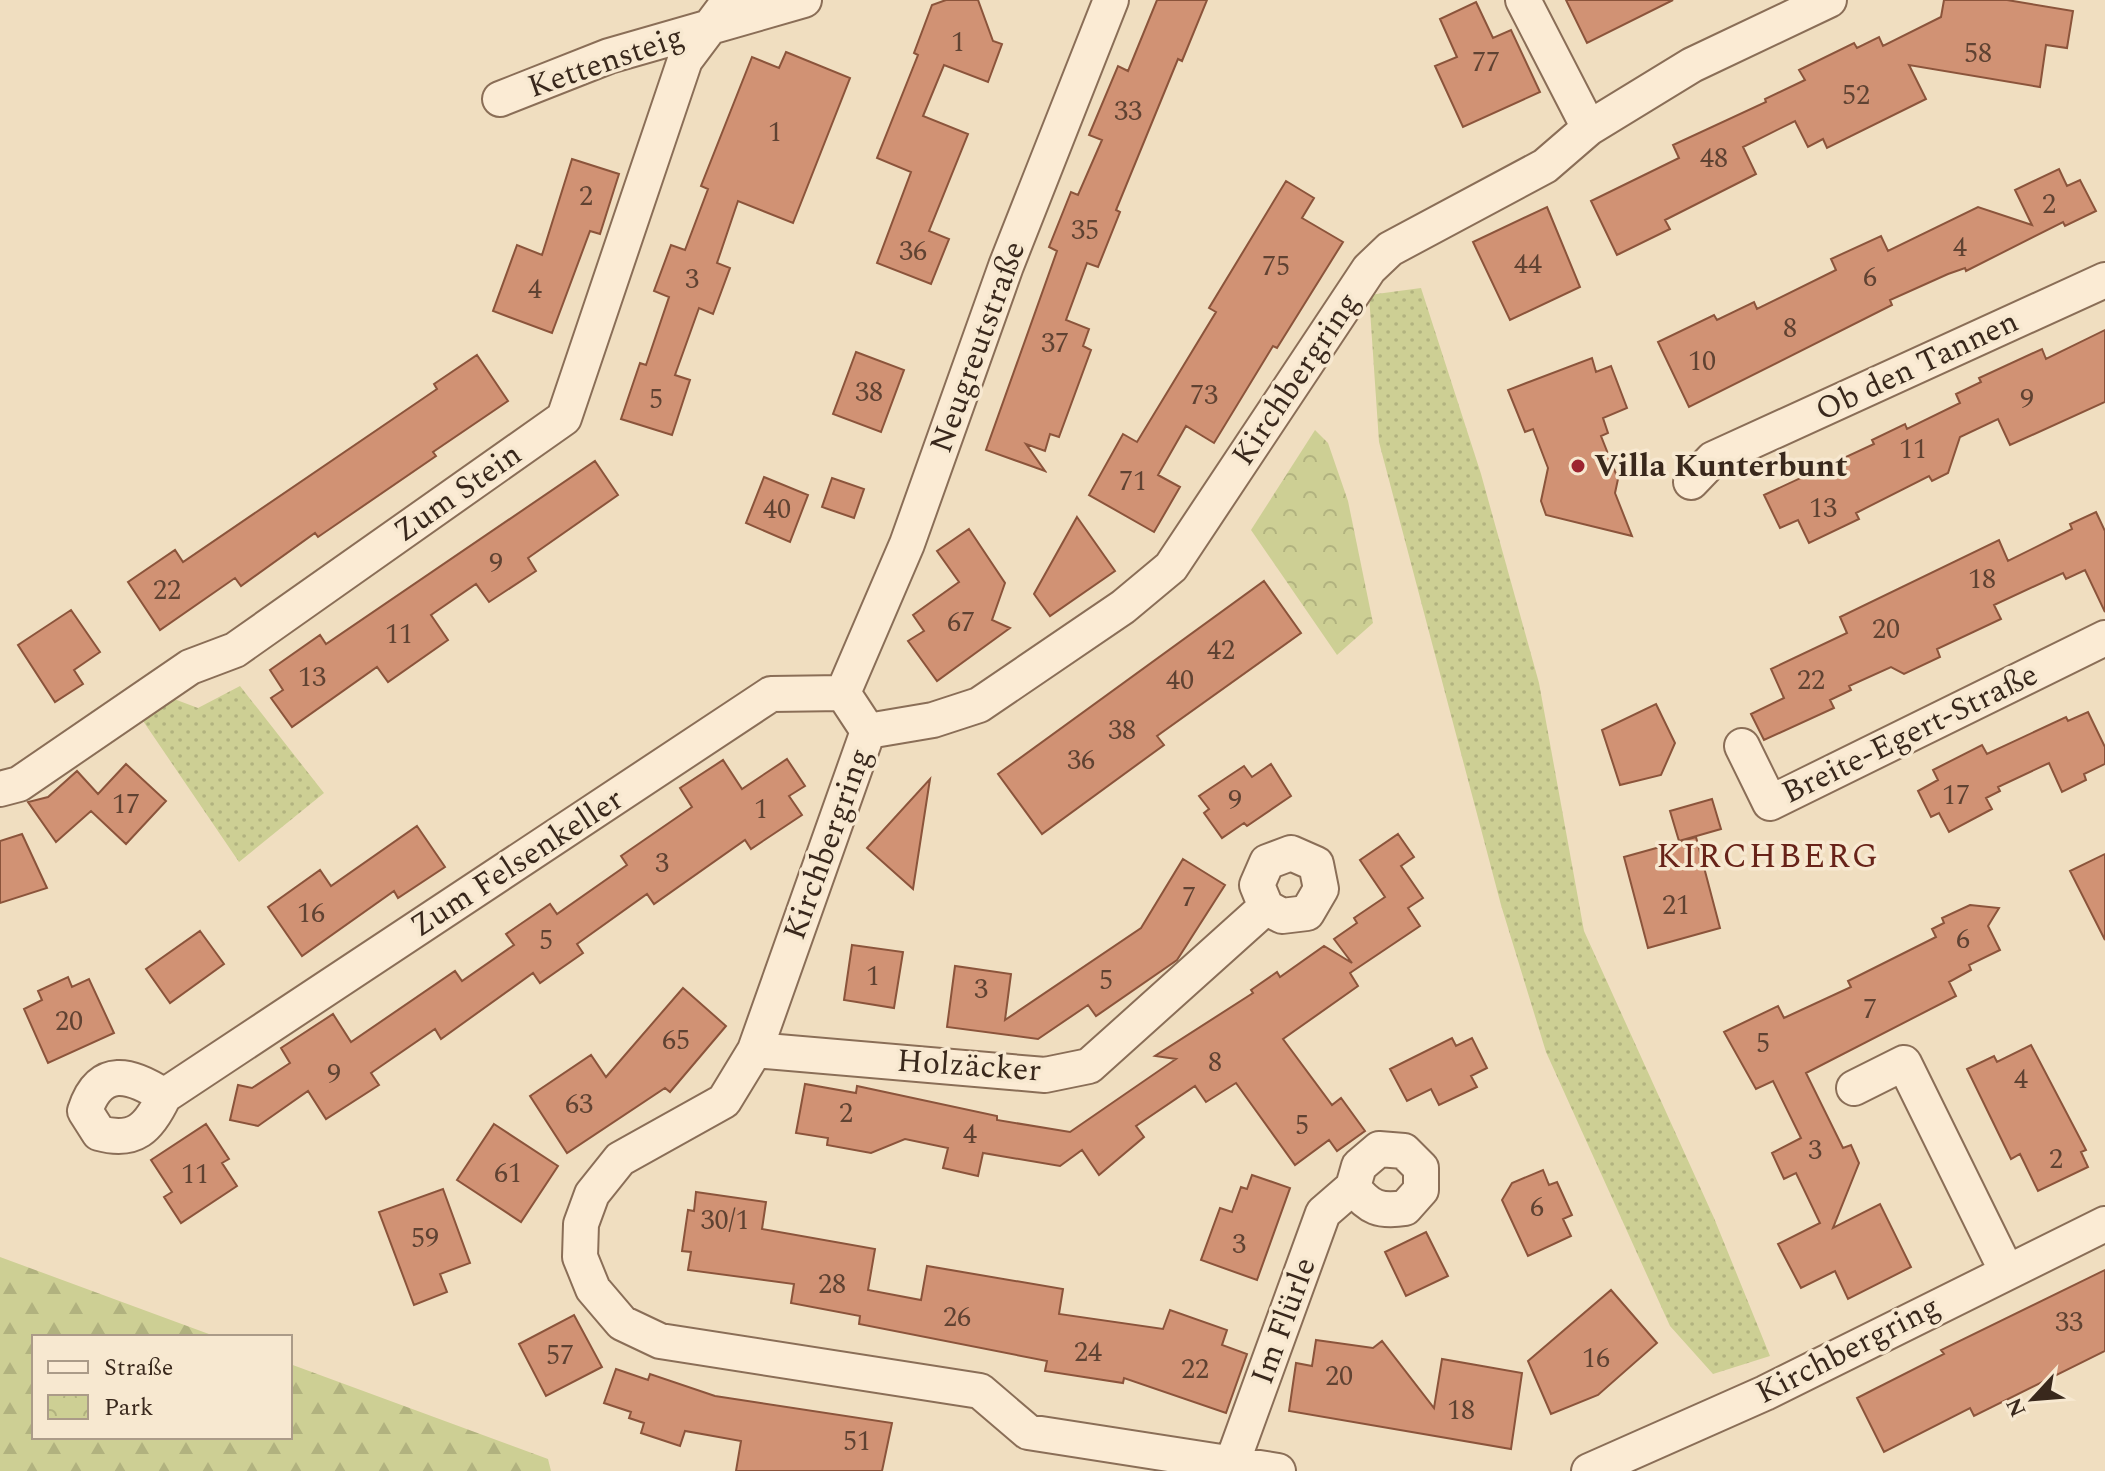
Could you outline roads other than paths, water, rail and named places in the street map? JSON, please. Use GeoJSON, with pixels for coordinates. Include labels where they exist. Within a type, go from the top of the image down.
{"type":"FeatureCollection","features":[{"type":"Feature","properties":{"kind":"street","name":"Zum Stein"},"geometry":{"type":"LineString","coordinates":[[0,789],[19,784],[190,667],[235,650],[564,418],[685,60],[730,0]]}},
{"type":"Feature","properties":{"kind":"street","name":"Kettensteig"},"geometry":{"type":"LineString","coordinates":[[500,99],[609,56],[804,0]]}},
{"type":"Feature","properties":{"kind":"street","name":"Neugreutstraße"},"geometry":{"type":"LineString","coordinates":[[843,693],[907,544],[1006,266],[1111,0]]}},
{"type":"Feature","properties":{"kind":"street"},"geometry":{"type":"LineString","coordinates":[[1523,0],[1589,128]]}},
{"type":"Feature","properties":{"kind":"street","name":"Kirchbergring"},"geometry":{"type":"LineString","coordinates":[[1278,1471],[1028,1432],[980,1391],[660,1341],[622,1323],[593,1289],[580,1257],[581,1224],[592,1194],[620,1159],[724,1101],[755,1050],[868,731],[933,720],[979,705],[1135,597],[1171,567],[1369,269],[1390,249],[1416,232],[1545,166],[1589,128],[1692,65],[1829,0]]}},
{"type":"Feature","properties":{"kind":"street","name":"Ob den Tannen"},"geometry":{"type":"LineString","coordinates":[[1691,482],[1713,459],[2105,280]]}},
{"type":"Feature","properties":{"kind":"street","name":"Breite-Egert-Straße"},"geometry":{"type":"LineString","coordinates":[[1742,746],[1770,803],[2105,638]]}},
{"type":"Feature","properties":{"kind":"street"},"geometry":{"type":"LineString","coordinates":[[843,693],[868,731]]}},
{"type":"Feature","properties":{"kind":"street","name":"Zum Felsenkeller"},"geometry":{"type":"LineString","coordinates":[[164,1096],[771,694],[843,693]]}},
{"type":"Feature","properties":{"kind":"street","name":"Holzäcker"},"geometry":{"type":"LineString","coordinates":[[755,1050],[1045,1075],[1089,1066],[1266,907]]}},
{"type":"Feature","properties":{"kind":"street"},"geometry":{"type":"LineString","coordinates":[[1854,1088],[1904,1063],[2006,1270]]}},
{"type":"Feature","properties":{"kind":"street","name":"Im Flürle"},"geometry":{"type":"LineString","coordinates":[[1231,1466],[1323,1213],[1353,1187]]}},
{"type":"Feature","properties":{"kind":"street","name":"Kirchbergring"},"geometry":{"type":"LineString","coordinates":[[1589,1471],[1765,1393],[2006,1270],[2105,1224]]}},
{"type":"Feature","properties":{"kind":"place","name":"Villa Kunterbunt"},"geometry":{"type":"Point","coordinates":[1578,466]}},
{"type":"Feature","properties":{"kind":"district","name":"KIRCHBERG"},"geometry":{"type":"Point","coordinates":[1768,857]}}]}
